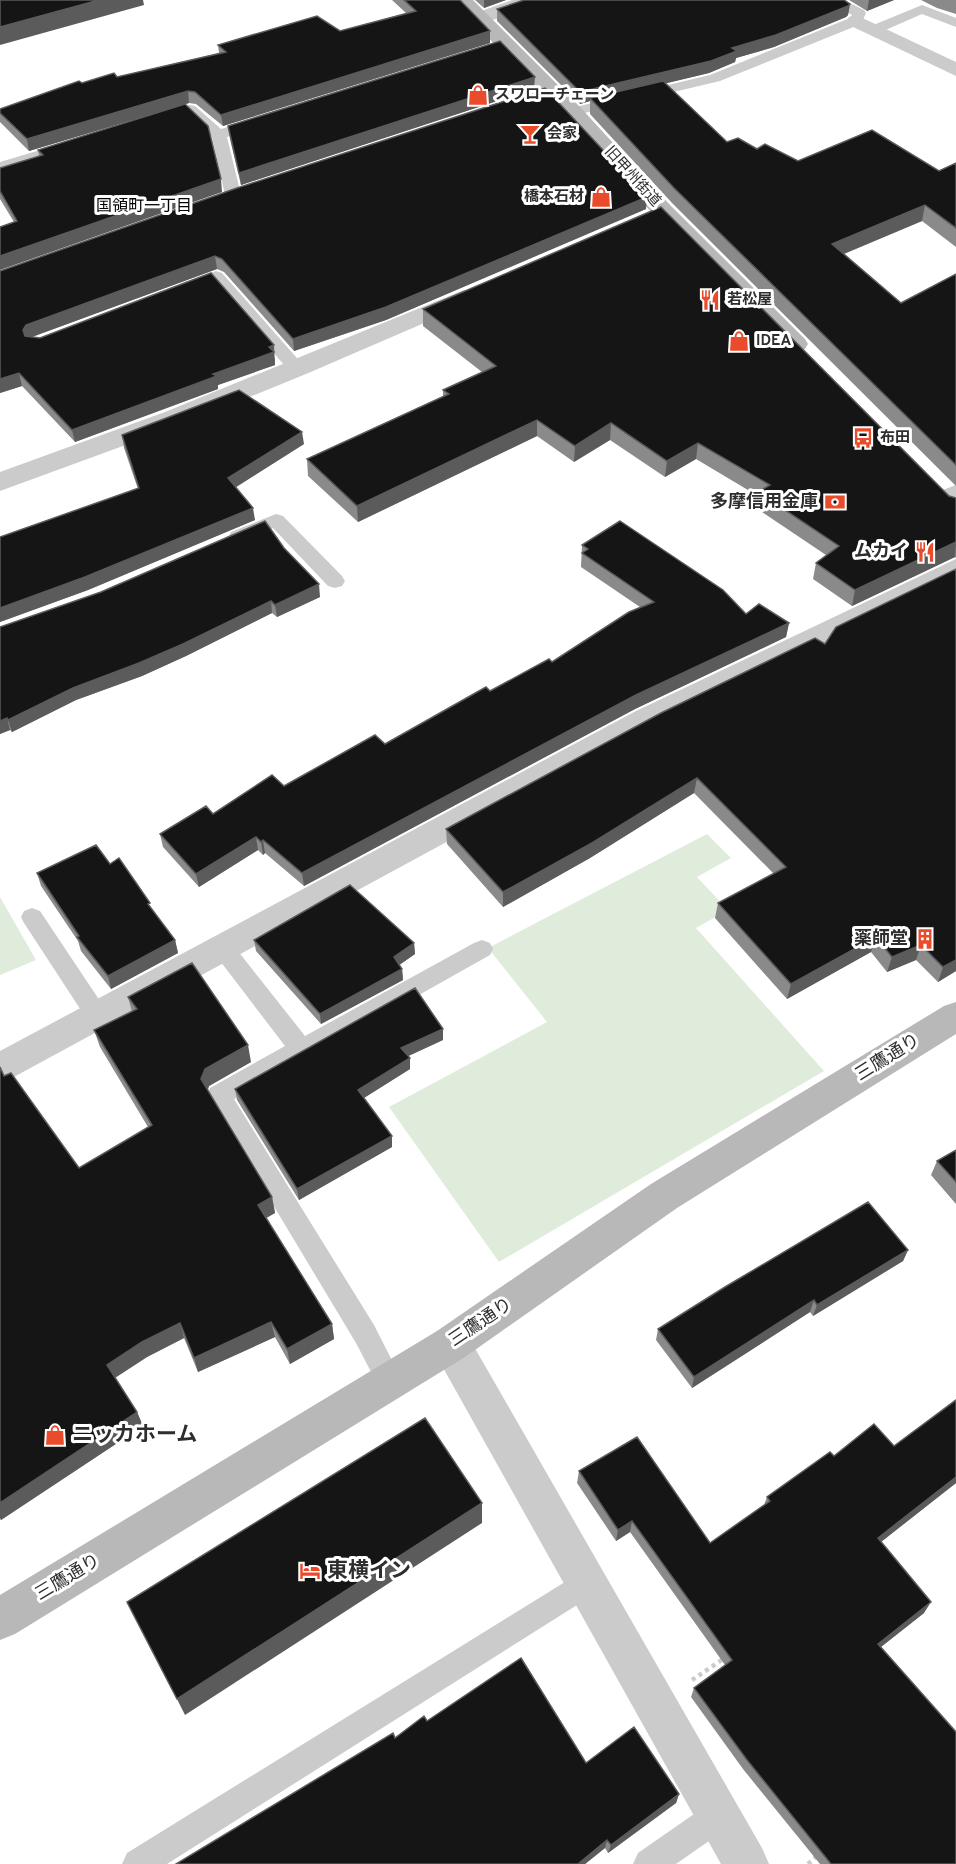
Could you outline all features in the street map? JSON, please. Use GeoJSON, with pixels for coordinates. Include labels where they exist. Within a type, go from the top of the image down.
{"type":"FeatureCollection","features":[{"type":"Feature","properties":{"kind":"main road","name":"旧甲州街道"},"geometry":{"type":"LineString","coordinates":[[462,0],[480,18],[496,47],[543,94],[572,112],[663,211],[813,361]]}},
{"type":"Feature","properties":{"kind":"main road"},"geometry":{"type":"LineString","coordinates":[[929,478],[953,497]]}},
{"type":"Feature","properties":{"kind":"main road","name":"三鷹通り"},"geometry":{"type":"LineString","coordinates":[[0,1619],[451,1344],[664,1196],[956,1016]]}},
{"type":"Feature","properties":{"kind":"street"},"geometry":{"type":"LineString","coordinates":[[480,18],[531,0]]}},
{"type":"Feature","properties":{"kind":"street"},"geometry":{"type":"LineString","coordinates":[[856,21],[956,70]]}},
{"type":"Feature","properties":{"kind":"street"},"geometry":{"type":"LineString","coordinates":[[640,220],[663,211]]}},
{"type":"Feature","properties":{"kind":"street"},"geometry":{"type":"LineString","coordinates":[[0,482],[174,418],[297,369],[490,285]]}},
{"type":"Feature","properties":{"kind":"street"},"geometry":{"type":"LineString","coordinates":[[0,1068],[647,719],[956,568]]}},
{"type":"Feature","properties":{"kind":"street"},"geometry":{"type":"LineString","coordinates":[[451,1344],[747,1864]]}},
{"type":"Feature","properties":{"kind":"lane"},"geometry":{"type":"LineString","coordinates":[[572,112],[715,78],[856,21],[859,13],[834,0]]}},
{"type":"Feature","properties":{"kind":"lane"},"geometry":{"type":"LineString","coordinates":[[876,29],[922,9],[956,23]]}},
{"type":"Feature","properties":{"kind":"lane"},"geometry":{"type":"LineString","coordinates":[[156,120],[190,109],[219,135],[233,195]]}},
{"type":"Feature","properties":{"kind":"lane"},"geometry":{"type":"LineString","coordinates":[[219,135],[275,117]]}},
{"type":"Feature","properties":{"kind":"lane"},"geometry":{"type":"LineString","coordinates":[[0,167],[78,144]]}},
{"type":"Feature","properties":{"kind":"lane"},"geometry":{"type":"LineString","coordinates":[[171,293],[216,276],[297,369]]}},
{"type":"Feature","properties":{"kind":"lane"},"geometry":{"type":"LineString","coordinates":[[223,543],[276,520],[335,580]]}},
{"type":"Feature","properties":{"kind":"lane"},"geometry":{"type":"LineString","coordinates":[[32,917],[98,1017]]}},
{"type":"Feature","properties":{"kind":"lane"},"geometry":{"type":"LineString","coordinates":[[222,947],[301,1049]]}},
{"type":"Feature","properties":{"kind":"lane"},"geometry":{"type":"LineString","coordinates":[[390,1382],[364,1334],[219,1095],[482,949]]}},
{"type":"Feature","properties":{"kind":"lane"},"geometry":{"type":"LineString","coordinates":[[138,1864],[586,1583]]}},
{"type":"Feature","properties":{"kind":"lane"},"geometry":{"type":"LineString","coordinates":[[649,1864],[718,1816]]}},
{"type":"Feature","properties":{"kind":"path"},"geometry":{"type":"LineString","coordinates":[[655,1705],[733,1652]]}},
{"type":"Feature","properties":{"kind":"path"},"geometry":{"type":"LineString","coordinates":[[808,1864],[826,1850]]}},
{"type":"Feature","properties":{"kind":"green space"},"geometry":{"type":"Polygon","coordinates":[[[707,834],[731,858],[697,877],[728,910],[696,928],[824,1071],[499,1262],[389,1107],[547,1022],[488,948],[707,834]]]}},
{"type":"Feature","properties":{"kind":"green space"},"geometry":{"type":"Polygon","coordinates":[[[0,897],[36,960],[0,975],[0,897]]]}},
{"type":"Feature","properties":{"kind":"building"},"geometry":{"type":"Polygon","coordinates":[[[0,0],[99,0],[0,27],[0,0]]]}},
{"type":"Feature","properties":{"kind":"building"},"geometry":{"type":"Polygon","coordinates":[[[404,0],[460,0],[490,31],[221,115],[195,92],[188,91],[27,139],[0,113],[0,109],[79,81],[82,83],[114,73],[117,77],[226,52],[218,45],[317,16],[340,31],[416,11],[404,0]]]}},
{"type":"Feature","properties":{"kind":"building"},"geometry":{"type":"Polygon","coordinates":[[[524,0],[844,0],[850,4],[776,35],[732,48],[737,51],[711,61],[580,92],[497,9],[524,0]]]}},
{"type":"Feature","properties":{"kind":"building"},"geometry":{"type":"Polygon","coordinates":[[[500,41],[535,77],[239,173],[228,126],[500,41]]]}},
{"type":"Feature","properties":{"kind":"building"},"geometry":{"type":"Polygon","coordinates":[[[663,81],[727,142],[738,138],[757,149],[765,144],[798,161],[872,130],[939,171],[956,163],[956,228],[925,205],[832,244],[901,303],[956,274],[956,465],[674,188],[590,98],[663,81]]]}},
{"type":"Feature","properties":{"kind":"building"},"geometry":{"type":"Polygon","coordinates":[[[545,88],[647,197],[386,307],[293,339],[222,259],[215,256],[26,325],[23,330],[25,336],[40,338],[211,273],[274,345],[269,347],[274,352],[213,374],[217,376],[72,430],[19,373],[0,379],[0,271],[237,188],[545,88]]]}},
{"type":"Feature","properties":{"kind":"building"},"geometry":{"type":"Polygon","coordinates":[[[185,104],[208,126],[221,179],[0,256],[0,227],[17,221],[0,191],[0,168],[43,155],[38,150],[185,104]]]}},
{"type":"Feature","properties":{"kind":"building"},"geometry":{"type":"Polygon","coordinates":[[[661,207],[949,496],[956,498],[956,542],[855,590],[816,563],[839,546],[758,492],[770,485],[698,443],[667,461],[611,423],[575,446],[537,420],[357,506],[307,459],[449,394],[443,390],[496,366],[423,309],[661,207]]]}},
{"type":"Feature","properties":{"kind":"building"},"geometry":{"type":"Polygon","coordinates":[[[239,390],[302,432],[228,478],[253,508],[85,577],[0,608],[0,537],[139,488],[122,435],[239,390]]]}},
{"type":"Feature","properties":{"kind":"building"},"geometry":{"type":"Polygon","coordinates":[[[265,521],[284,548],[319,584],[275,605],[271,601],[183,644],[73,688],[8,720],[7,718],[0,721],[0,627],[101,592],[265,521]]]}},
{"type":"Feature","properties":{"kind":"building"},"geometry":{"type":"Polygon","coordinates":[[[620,521],[723,590],[746,614],[759,604],[789,623],[636,695],[302,873],[263,840],[261,842],[256,837],[196,874],[160,834],[206,806],[213,814],[272,775],[284,786],[375,735],[385,744],[486,687],[490,691],[549,659],[552,662],[629,612],[654,602],[582,553],[588,549],[582,545],[620,521]]]}},
{"type":"Feature","properties":{"kind":"building"},"geometry":{"type":"Polygon","coordinates":[[[956,569],[956,960],[943,967],[921,945],[892,957],[876,937],[791,984],[718,903],[786,867],[697,778],[592,843],[503,892],[446,829],[661,713],[815,638],[825,644],[836,627],[956,569]]]}},
{"type":"Feature","properties":{"kind":"building"},"geometry":{"type":"Polygon","coordinates":[[[96,845],[110,864],[119,858],[150,903],[148,904],[175,940],[108,976],[77,937],[79,936],[37,873],[96,845]]]}},
{"type":"Feature","properties":{"kind":"building"},"geometry":{"type":"Polygon","coordinates":[[[350,885],[414,943],[394,957],[402,969],[320,1014],[254,940],[350,885]]]}},
{"type":"Feature","properties":{"kind":"building"},"geometry":{"type":"Polygon","coordinates":[[[192,963],[248,1045],[205,1069],[201,1079],[272,1197],[258,1205],[332,1324],[287,1349],[271,1322],[194,1358],[180,1323],[142,1342],[107,1365],[137,1412],[0,1503],[0,1067],[4,1076],[11,1073],[79,1168],[152,1125],[94,1030],[137,1009],[128,997],[192,963]]]}},
{"type":"Feature","properties":{"kind":"building"},"geometry":{"type":"Polygon","coordinates":[[[415,988],[443,1029],[401,1048],[410,1058],[358,1090],[392,1136],[297,1189],[235,1089],[415,988]]]}},
{"type":"Feature","properties":{"kind":"building"},"geometry":{"type":"Polygon","coordinates":[[[956,1150],[956,1182],[937,1161],[956,1150]]]}},
{"type":"Feature","properties":{"kind":"building"},"geometry":{"type":"Polygon","coordinates":[[[868,1202],[908,1250],[817,1305],[814,1300],[694,1377],[658,1329],[868,1202]]]}},
{"type":"Feature","properties":{"kind":"building"},"geometry":{"type":"Polygon","coordinates":[[[956,1400],[956,1477],[878,1538],[931,1602],[878,1644],[956,1732],[956,1864],[831,1864],[747,1760],[694,1688],[732,1660],[632,1521],[618,1530],[579,1471],[637,1437],[710,1543],[770,1501],[767,1497],[830,1452],[834,1456],[874,1424],[894,1446],[956,1400]]]}},
{"type":"Feature","properties":{"kind":"building","name":"東横イン"},"geometry":{"type":"Polygon","coordinates":[[[425,1418],[482,1503],[177,1699],[127,1602],[425,1418]]]}},
{"type":"Feature","properties":{"kind":"building"},"geometry":{"type":"Polygon","coordinates":[[[521,1658],[586,1763],[634,1727],[679,1794],[611,1845],[607,1840],[578,1864],[176,1864],[393,1733],[395,1738],[424,1716],[427,1721],[521,1658]]]}},
{"type":"Feature","properties":{"kind":"place","name":"スワローチェーン"},"geometry":{"type":"Point","coordinates":[478,95]}},
{"type":"Feature","properties":{"kind":"place","name":"会家"},"geometry":{"type":"Point","coordinates":[530,134]}},
{"type":"Feature","properties":{"kind":"place","name":"橋本石材"},"geometry":{"type":"Point","coordinates":[601,197]}},
{"type":"Feature","properties":{"kind":"place","name":"若松屋"},"geometry":{"type":"Point","coordinates":[710,300]}},
{"type":"Feature","properties":{"kind":"place","name":"IDEA"},"geometry":{"type":"Point","coordinates":[739,341]}},
{"type":"Feature","properties":{"kind":"place","name":"布田"},"geometry":{"type":"Point","coordinates":[863,438]}},
{"type":"Feature","properties":{"kind":"place","name":"多摩信用金庫"},"geometry":{"type":"Point","coordinates":[835,502]}},
{"type":"Feature","properties":{"kind":"place","name":"ムカイ"},"geometry":{"type":"Point","coordinates":[925,552]}},
{"type":"Feature","properties":{"kind":"place","name":"薬師堂"},"geometry":{"type":"Point","coordinates":[925,939]}},
{"type":"Feature","properties":{"kind":"place","name":"ニッカホーム"},"geometry":{"type":"Point","coordinates":[55,1435]}},
{"type":"Feature","properties":{"kind":"place","name":"東横イン"},"geometry":{"type":"Point","coordinates":[310,1571]}},
{"type":"Feature","properties":{"kind":"district","name":"国領町一丁目"},"geometry":{"type":"Point","coordinates":[144,207]}}]}
